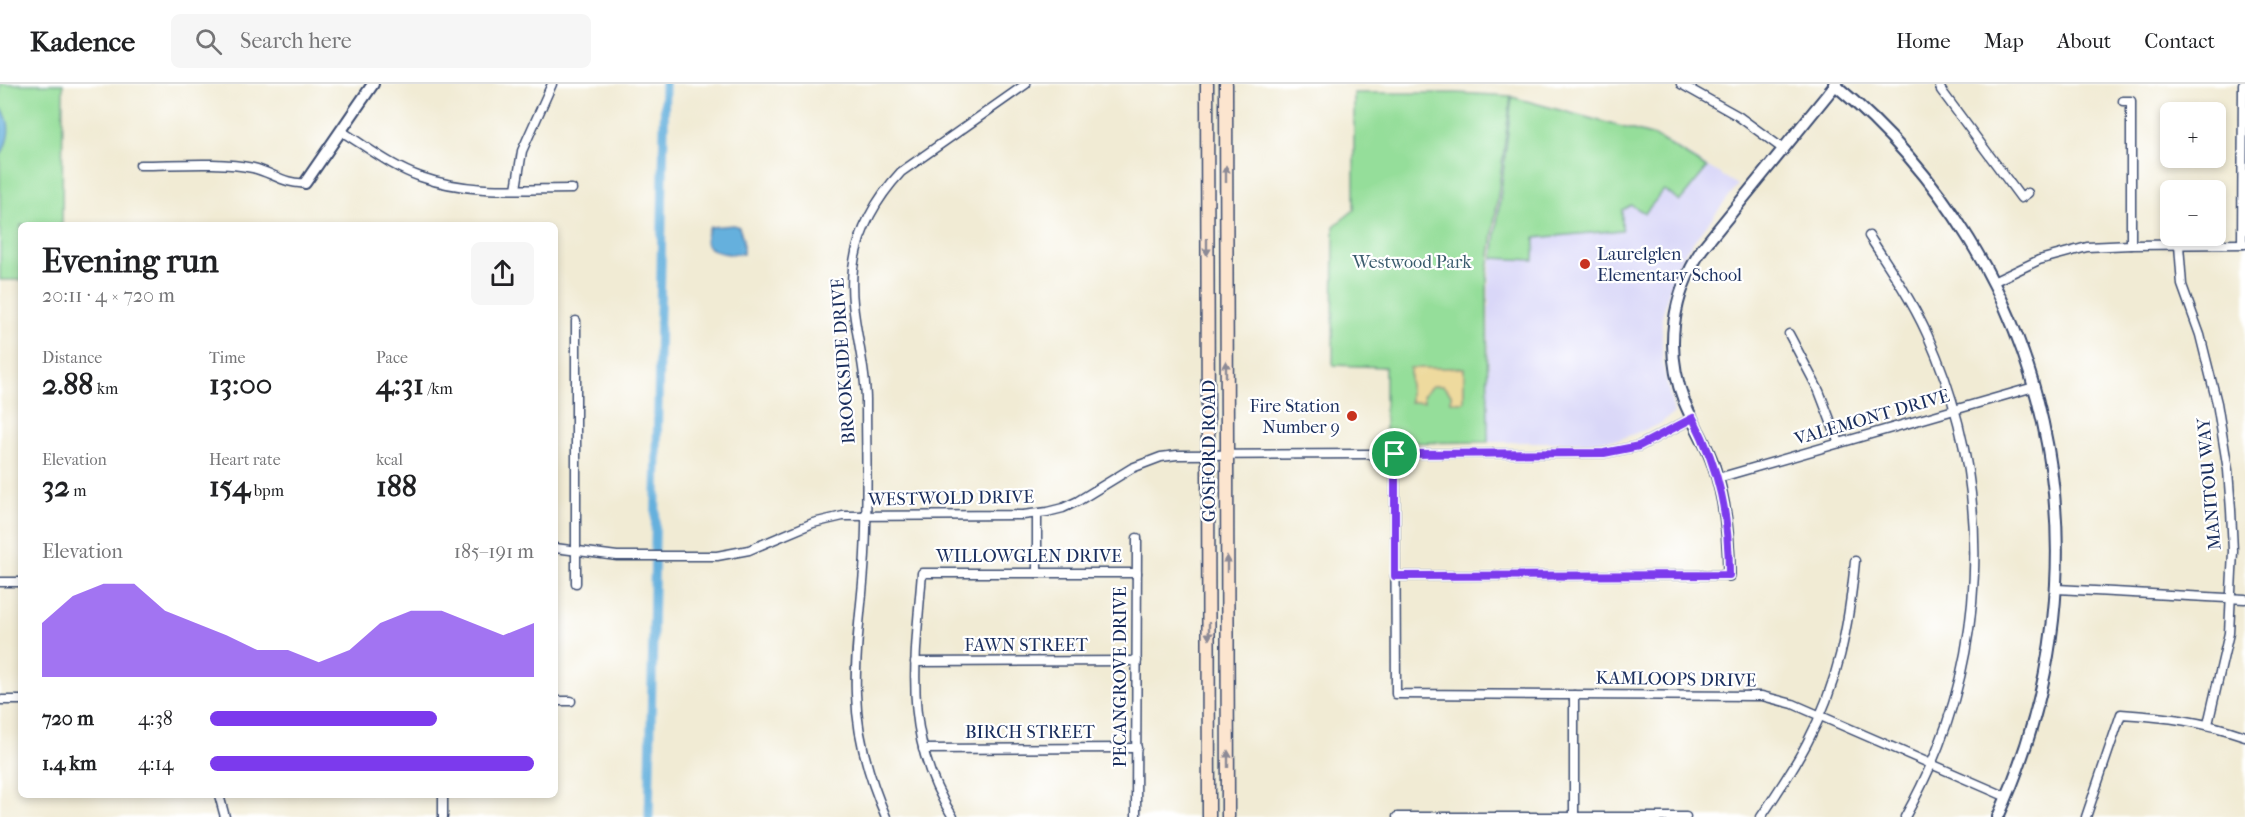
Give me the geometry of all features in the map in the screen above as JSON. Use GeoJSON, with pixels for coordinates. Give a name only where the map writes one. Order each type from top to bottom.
{"type":"FeatureCollection","features":[{"type":"Feature","properties":{"kind":"main road","name":"GOSFORD ROAD"},"geometry":{"type":"LineString","coordinates":[[1207,84],[1209,817]]}},
{"type":"Feature","properties":{"kind":"main road","name":"GOSFORD ROAD"},"geometry":{"type":"LineString","coordinates":[[1226,84],[1228,817]]}},
{"type":"Feature","properties":{"kind":"street"},"geometry":{"type":"LineString","coordinates":[[140,165],[237,166],[269,172],[293,184],[305,183],[373,84]]}},
{"type":"Feature","properties":{"kind":"street"},"geometry":{"type":"LineString","coordinates":[[516,189],[522,151],[552,84]]}},
{"type":"Feature","properties":{"kind":"street","name":"BROOKSIDE DRIVE"},"geometry":{"type":"LineString","coordinates":[[886,817],[868,769],[861,742],[856,694],[866,515],[865,388],[852,287],[853,268],[862,231],[879,200],[901,172],[1026,84]]}},
{"type":"Feature","properties":{"kind":"street"},"geometry":{"type":"LineString","coordinates":[[1681,84],[1738,116],[1783,149]]}},
{"type":"Feature","properties":{"kind":"street"},"geometry":{"type":"LineString","coordinates":[[1395,454],[1395,576],[1729,575],[1727,525],[1718,478],[1705,442],[1679,385],[1673,353],[1673,324],[1679,295],[1702,249],[1835,84],[1877,123],[1920,169],[1958,220],[1993,282],[2012,323],[2034,387],[2045,431],[2055,494],[2057,525],[2057,589],[2054,624],[2043,687],[2023,758],[1998,817]]}},
{"type":"Feature","properties":{"kind":"street"},"geometry":{"type":"LineString","coordinates":[[1939,84],[1941,90],[2021,198],[2028,193]]}},
{"type":"Feature","properties":{"kind":"street"},"geometry":{"type":"LineString","coordinates":[[2226,244],[2244,244],[2243,84]]}},
{"type":"Feature","properties":{"kind":"street"},"geometry":{"type":"LineString","coordinates":[[2123,101],[2131,101],[2131,244]]}},
{"type":"Feature","properties":{"kind":"street"},"geometry":{"type":"LineString","coordinates":[[341,130],[383,158],[419,176],[459,187],[572,189]]}},
{"type":"Feature","properties":{"kind":"street"},"geometry":{"type":"LineString","coordinates":[[1869,236],[1918,316],[1941,366],[1955,410],[1969,471],[1974,506],[1975,579],[1965,660],[1945,730],[1932,764],[1905,817]]}},
{"type":"Feature","properties":{"kind":"street"},"geometry":{"type":"LineString","coordinates":[[1993,282],[2039,260],[2063,252],[2087,247],[2160,244]]}},
{"type":"Feature","properties":{"kind":"street","name":"MANITOU WAY"},"geometry":{"type":"LineString","coordinates":[[2179,246],[2182,285],[2210,369],[2224,437],[2231,510],[2231,599],[2225,657],[2208,724]]}},
{"type":"Feature","properties":{"kind":"street"},"geometry":{"type":"LineString","coordinates":[[576,321],[576,583]]}},
{"type":"Feature","properties":{"kind":"street"},"geometry":{"type":"LineString","coordinates":[[1789,334],[1819,391],[1839,443]]}},
{"type":"Feature","properties":{"kind":"street","name":"VALEMONT DRIVE"},"geometry":{"type":"LineString","coordinates":[[1718,478],[2034,387]]}},
{"type":"Feature","properties":{"kind":"street","name":"WESTWOLD DRIVE"},"geometry":{"type":"LineString","coordinates":[[558,549],[617,556],[717,556],[735,553],[827,519],[866,515],[1036,514],[1063,508],[1078,501],[1145,462],[1177,455],[1604,453],[1639,446],[1693,418]]}},
{"type":"Feature","properties":{"kind":"street"},"geometry":{"type":"LineString","coordinates":[[1036,514],[1037,573]]}},
{"type":"Feature","properties":{"kind":"street","name":"PECANGROVE DRIVE"},"geometry":{"type":"LineString","coordinates":[[1136,817],[1137,538]]}},
{"type":"Feature","properties":{"kind":"street"},"geometry":{"type":"LineString","coordinates":[[1761,817],[1794,767],[1821,716],[1837,672],[1846,635],[1855,561]]}},
{"type":"Feature","properties":{"kind":"street","name":"WILLOWGLEN DRIVE"},"geometry":{"type":"LineString","coordinates":[[915,662],[922,573],[1137,573]]}},
{"type":"Feature","properties":{"kind":"street","name":"KAMLOOPS DRIVE"},"geometry":{"type":"LineString","coordinates":[[1395,576],[1396,694],[1746,695],[1778,699],[2007,797]]}},
{"type":"Feature","properties":{"kind":"street"},"geometry":{"type":"LineString","coordinates":[[0,582],[18,582]]}},
{"type":"Feature","properties":{"kind":"street"},"geometry":{"type":"LineString","coordinates":[[2057,589],[2245,599]]}},
{"type":"Feature","properties":{"kind":"street","name":"FAWN STREET"},"geometry":{"type":"LineString","coordinates":[[915,662],[1137,661]]}},
{"type":"Feature","properties":{"kind":"street"},"geometry":{"type":"LineString","coordinates":[[915,662],[916,710],[923,749],[938,790],[953,817]]}},
{"type":"Feature","properties":{"kind":"street"},"geometry":{"type":"LineString","coordinates":[[1574,694],[1574,816]]}},
{"type":"Feature","properties":{"kind":"street"},"geometry":{"type":"LineString","coordinates":[[0,700],[18,700]]}},
{"type":"Feature","properties":{"kind":"street"},"geometry":{"type":"LineString","coordinates":[[558,701],[571,701]]}},
{"type":"Feature","properties":{"kind":"street"},"geometry":{"type":"LineString","coordinates":[[2086,817],[2121,714],[2164,717],[2208,724],[2245,736]]}},
{"type":"Feature","properties":{"kind":"street","name":"BIRCH STREET"},"geometry":{"type":"LineString","coordinates":[[923,749],[1137,748]]}},
{"type":"Feature","properties":{"kind":"street"},"geometry":{"type":"LineString","coordinates":[[220,798],[225,817]]}},
{"type":"Feature","properties":{"kind":"street"},"geometry":{"type":"LineString","coordinates":[[443,798],[443,817]]}},
{"type":"Feature","properties":{"kind":"street"},"geometry":{"type":"LineString","coordinates":[[1398,816],[1686,817]]}},
{"type":"Feature","properties":{"kind":"shaded area","name":"Laurelglen Elementary School"},"geometry":{"type":"Polygon","coordinates":[[[1511,96],[1655,135],[1738,185],[1686,251],[1673,277],[1662,317],[1662,362],[1674,413],[1658,425],[1620,439],[1591,442],[1488,442],[1489,280],[1511,96]]]}},
{"type":"Feature","properties":{"kind":"green space"},"geometry":{"type":"Polygon","coordinates":[[[0,84],[63,84],[62,222],[18,222],[18,280],[0,280],[0,84]]]}},
{"type":"Feature","properties":{"kind":"green space","name":"Westwood Park"},"geometry":{"type":"Polygon","coordinates":[[[1354,93],[1457,93],[1511,96],[1487,278],[1488,442],[1385,443],[1385,367],[1333,365],[1334,226],[1354,210],[1354,93]]]}},
{"type":"Feature","properties":{"kind":"green space"},"geometry":{"type":"Polygon","coordinates":[[[1512,97],[1655,136],[1707,168],[1680,201],[1664,190],[1645,213],[1631,205],[1622,210],[1622,230],[1535,238],[1534,260],[1493,258],[1512,97]]]}},
{"type":"Feature","properties":{"kind":"sand"},"geometry":{"type":"Polygon","coordinates":[[[1410,368],[1464,368],[1464,402],[1451,402],[1451,394],[1443,386],[1432,386],[1423,395],[1424,402],[1410,402],[1410,368]]]}},
{"type":"Feature","properties":{"kind":"water"},"geometry":{"type":"Polygon","coordinates":[[[0,107],[7,119],[9,132],[0,157],[0,107]]]}},
{"type":"Feature","properties":{"kind":"water"},"geometry":{"type":"Polygon","coordinates":[[[734,225],[739,227],[743,239],[743,254],[723,253],[709,247],[706,239],[710,227],[734,225]]]}},
{"type":"Feature","properties":{"kind":"waterway"},"geometry":{"type":"LineString","coordinates":[[649,817],[665,84]]}},
{"type":"Feature","properties":{"kind":"place","name":"Laurelglen Elementary School"},"geometry":{"type":"Point","coordinates":[1585,264]}},
{"type":"Feature","properties":{"kind":"place","name":"Fire Station Number 9"},"geometry":{"type":"Point","coordinates":[1352,416]}},
{"type":"Feature","properties":{"kind":"route"},"geometry":{"type":"LineString","coordinates":[[1693,418],[1705,442],[1724,501],[1729,575],[1395,576],[1395,454],[1591,454],[1622,451],[1656,439],[1693,418]]}}]}
